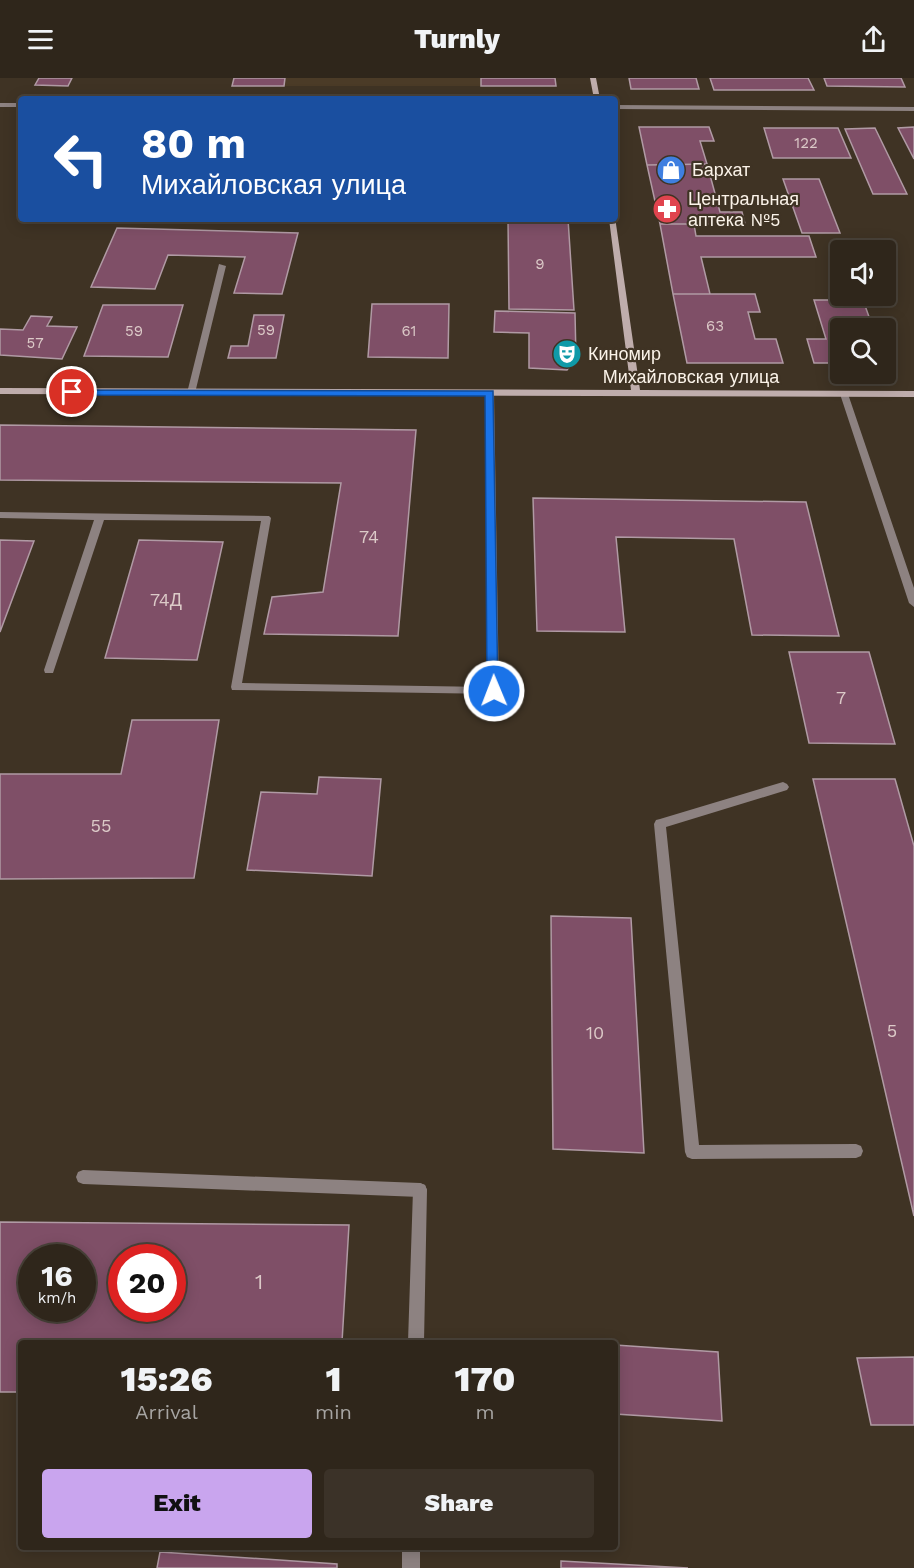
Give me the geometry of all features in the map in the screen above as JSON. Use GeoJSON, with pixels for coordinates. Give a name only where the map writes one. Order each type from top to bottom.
{"type":"FeatureCollection","features":[{"type":"Feature","properties":{"kind":"main road"},"geometry":{"type":"LineString","coordinates":[[593,78],[596,96]]}},
{"type":"Feature","properties":{"kind":"main road"},"geometry":{"type":"LineString","coordinates":[[613,222],[636,394]]}},
{"type":"Feature","properties":{"kind":"main road","name":"Михайловская улица"},"geometry":{"type":"LineString","coordinates":[[0,391],[914,394]]}},
{"type":"Feature","properties":{"kind":"street"},"geometry":{"type":"LineString","coordinates":[[0,105],[18,105]]}},
{"type":"Feature","properties":{"kind":"street"},"geometry":{"type":"LineString","coordinates":[[618,107],[914,109]]}},
{"type":"Feature","properties":{"kind":"street"},"geometry":{"type":"LineString","coordinates":[[191,393],[222,266]]}},
{"type":"Feature","properties":{"kind":"street"},"geometry":{"type":"LineString","coordinates":[[0,515],[266,518],[236,687],[494,691],[490,393]]}},
{"type":"Feature","properties":{"kind":"street"},"geometry":{"type":"LineString","coordinates":[[844,394],[914,603]]}},
{"type":"Feature","properties":{"kind":"street"},"geometry":{"type":"LineString","coordinates":[[49,670],[100,517]]}},
{"type":"Feature","properties":{"kind":"street"},"geometry":{"type":"LineString","coordinates":[[783,786],[660,824],[693,1152],[856,1151]]}},
{"type":"Feature","properties":{"kind":"street"},"geometry":{"type":"LineString","coordinates":[[83,1177],[420,1190],[416,1340]]}},
{"type":"Feature","properties":{"kind":"street"},"geometry":{"type":"LineString","coordinates":[[411,1550],[411,1568]]}},
{"type":"Feature","properties":{"kind":"shaded area"},"geometry":{"type":"Polygon","coordinates":[[[285,78],[555,78],[556,86],[284,86],[285,78]]]}},
{"type":"Feature","properties":{"kind":"building"},"geometry":{"type":"Polygon","coordinates":[[[39,78],[72,78],[68,86],[35,85],[39,78]]]}},
{"type":"Feature","properties":{"kind":"building"},"geometry":{"type":"Polygon","coordinates":[[[234,78],[285,78],[284,86],[232,86],[234,78]]]}},
{"type":"Feature","properties":{"kind":"building"},"geometry":{"type":"Polygon","coordinates":[[[481,78],[555,78],[556,86],[481,86],[481,78]]]}},
{"type":"Feature","properties":{"kind":"building"},"geometry":{"type":"Polygon","coordinates":[[[629,78],[696,78],[699,89],[631,89],[629,78]]]}},
{"type":"Feature","properties":{"kind":"building"},"geometry":{"type":"Polygon","coordinates":[[[710,78],[808,78],[814,90],[714,90],[710,78]]]}},
{"type":"Feature","properties":{"kind":"building"},"geometry":{"type":"Polygon","coordinates":[[[824,78],[901,78],[905,87],[827,86],[824,78]]]}},
{"type":"Feature","properties":{"kind":"building"},"geometry":{"type":"Polygon","coordinates":[[[639,127],[709,127],[714,141],[700,141],[707,164],[647,165],[639,127]]]}},
{"type":"Feature","properties":{"kind":"building"},"geometry":{"type":"Polygon","coordinates":[[[914,127],[914,159],[898,128],[914,127]]]}},
{"type":"Feature","properties":{"kind":"building"},"geometry":{"type":"Polygon","coordinates":[[[764,128],[838,128],[851,158],[773,158],[764,128]]]}},
{"type":"Feature","properties":{"kind":"building"},"geometry":{"type":"Polygon","coordinates":[[[875,128],[907,194],[873,194],[845,129],[875,128]]]}},
{"type":"Feature","properties":{"kind":"building"},"geometry":{"type":"Polygon","coordinates":[[[707,164],[720,212],[742,212],[745,224],[660,224],[647,165],[707,164]]]}},
{"type":"Feature","properties":{"kind":"building"},"geometry":{"type":"Polygon","coordinates":[[[783,179],[819,179],[840,233],[802,233],[783,179]]]}},
{"type":"Feature","properties":{"kind":"building"},"geometry":{"type":"Polygon","coordinates":[[[508,222],[568,222],[574,310],[509,309],[508,222]]]}},
{"type":"Feature","properties":{"kind":"building"},"geometry":{"type":"Polygon","coordinates":[[[660,224],[694,224],[696,236],[809,236],[816,257],[701,257],[710,294],[673,294],[660,224]]]}},
{"type":"Feature","properties":{"kind":"building"},"geometry":{"type":"Polygon","coordinates":[[[117,228],[298,233],[282,294],[234,293],[245,257],[168,255],[155,289],[91,287],[117,228]]]}},
{"type":"Feature","properties":{"kind":"building"},"geometry":{"type":"Polygon","coordinates":[[[673,294],[755,294],[760,312],[748,312],[755,339],[776,339],[783,363],[687,363],[673,294]]]}},
{"type":"Feature","properties":{"kind":"building"},"geometry":{"type":"Polygon","coordinates":[[[814,300],[830,300],[830,306],[865,306],[869,318],[830,318],[830,363],[814,363],[807,339],[826,339],[814,300]]]}},
{"type":"Feature","properties":{"kind":"building"},"geometry":{"type":"Polygon","coordinates":[[[372,304],[449,304],[448,358],[368,357],[372,304]]]}},
{"type":"Feature","properties":{"kind":"building"},"geometry":{"type":"Polygon","coordinates":[[[103,305],[183,305],[168,357],[84,356],[103,305]]]}},
{"type":"Feature","properties":{"kind":"building"},"geometry":{"type":"Polygon","coordinates":[[[495,311],[575,313],[576,358],[567,370],[529,368],[529,333],[494,332],[495,311]]]}},
{"type":"Feature","properties":{"kind":"building"},"geometry":{"type":"Polygon","coordinates":[[[254,315],[284,315],[276,358],[228,358],[231,346],[248,346],[254,315]]]}},
{"type":"Feature","properties":{"kind":"building"},"geometry":{"type":"Polygon","coordinates":[[[31,316],[52,317],[47,326],[77,327],[62,359],[0,355],[0,329],[23,330],[31,316]]]}},
{"type":"Feature","properties":{"kind":"building"},"geometry":{"type":"Polygon","coordinates":[[[0,425],[416,430],[398,636],[264,634],[272,597],[323,592],[341,483],[0,480],[0,425]]]}},
{"type":"Feature","properties":{"kind":"building"},"geometry":{"type":"Polygon","coordinates":[[[533,498],[806,502],[839,636],[752,635],[734,539],[616,537],[625,632],[537,631],[533,498]]]}},
{"type":"Feature","properties":{"kind":"building"},"geometry":{"type":"Polygon","coordinates":[[[0,540],[34,541],[0,632],[0,540]]]}},
{"type":"Feature","properties":{"kind":"building"},"geometry":{"type":"Polygon","coordinates":[[[139,540],[223,542],[197,660],[105,658],[139,540]]]}},
{"type":"Feature","properties":{"kind":"building"},"geometry":{"type":"Polygon","coordinates":[[[789,652],[869,652],[895,744],[809,743],[789,652]]]}},
{"type":"Feature","properties":{"kind":"building"},"geometry":{"type":"Polygon","coordinates":[[[132,720],[219,720],[194,878],[0,879],[0,774],[121,774],[132,720]]]}},
{"type":"Feature","properties":{"kind":"building"},"geometry":{"type":"Polygon","coordinates":[[[319,777],[381,779],[372,876],[247,870],[261,792],[317,794],[319,777]]]}},
{"type":"Feature","properties":{"kind":"building"},"geometry":{"type":"Polygon","coordinates":[[[813,779],[895,779],[914,846],[914,1216],[813,779]]]}},
{"type":"Feature","properties":{"kind":"building"},"geometry":{"type":"Polygon","coordinates":[[[551,916],[631,918],[644,1153],[553,1149],[551,916]]]}},
{"type":"Feature","properties":{"kind":"building"},"geometry":{"type":"Polygon","coordinates":[[[0,1222],[349,1225],[342,1340],[18,1340],[18,1392],[0,1392],[0,1222]]]}},
{"type":"Feature","properties":{"kind":"building"},"geometry":{"type":"Polygon","coordinates":[[[618,1345],[718,1352],[722,1421],[618,1414],[618,1345]]]}},
{"type":"Feature","properties":{"kind":"building"},"geometry":{"type":"Polygon","coordinates":[[[914,1357],[914,1425],[871,1425],[857,1358],[914,1357]]]}},
{"type":"Feature","properties":{"kind":"building"},"geometry":{"type":"Polygon","coordinates":[[[160,1552],[337,1564],[337,1568],[157,1568],[160,1552]]]}},
{"type":"Feature","properties":{"kind":"building"},"geometry":{"type":"Polygon","coordinates":[[[561,1561],[688,1568],[561,1568],[561,1561]]]}},
{"type":"Feature","properties":{"kind":"place","name":"Бархат"},"geometry":{"type":"Point","coordinates":[671,170]}},
{"type":"Feature","properties":{"kind":"place","name":"Центральная аптека №5"},"geometry":{"type":"Point","coordinates":[667,209]}},
{"type":"Feature","properties":{"kind":"place","name":"Киномир"},"geometry":{"type":"Point","coordinates":[567,354]}},
{"type":"Feature","properties":{"kind":"route"},"geometry":{"type":"LineString","coordinates":[[72,392],[490,393],[494,691]]}}]}
